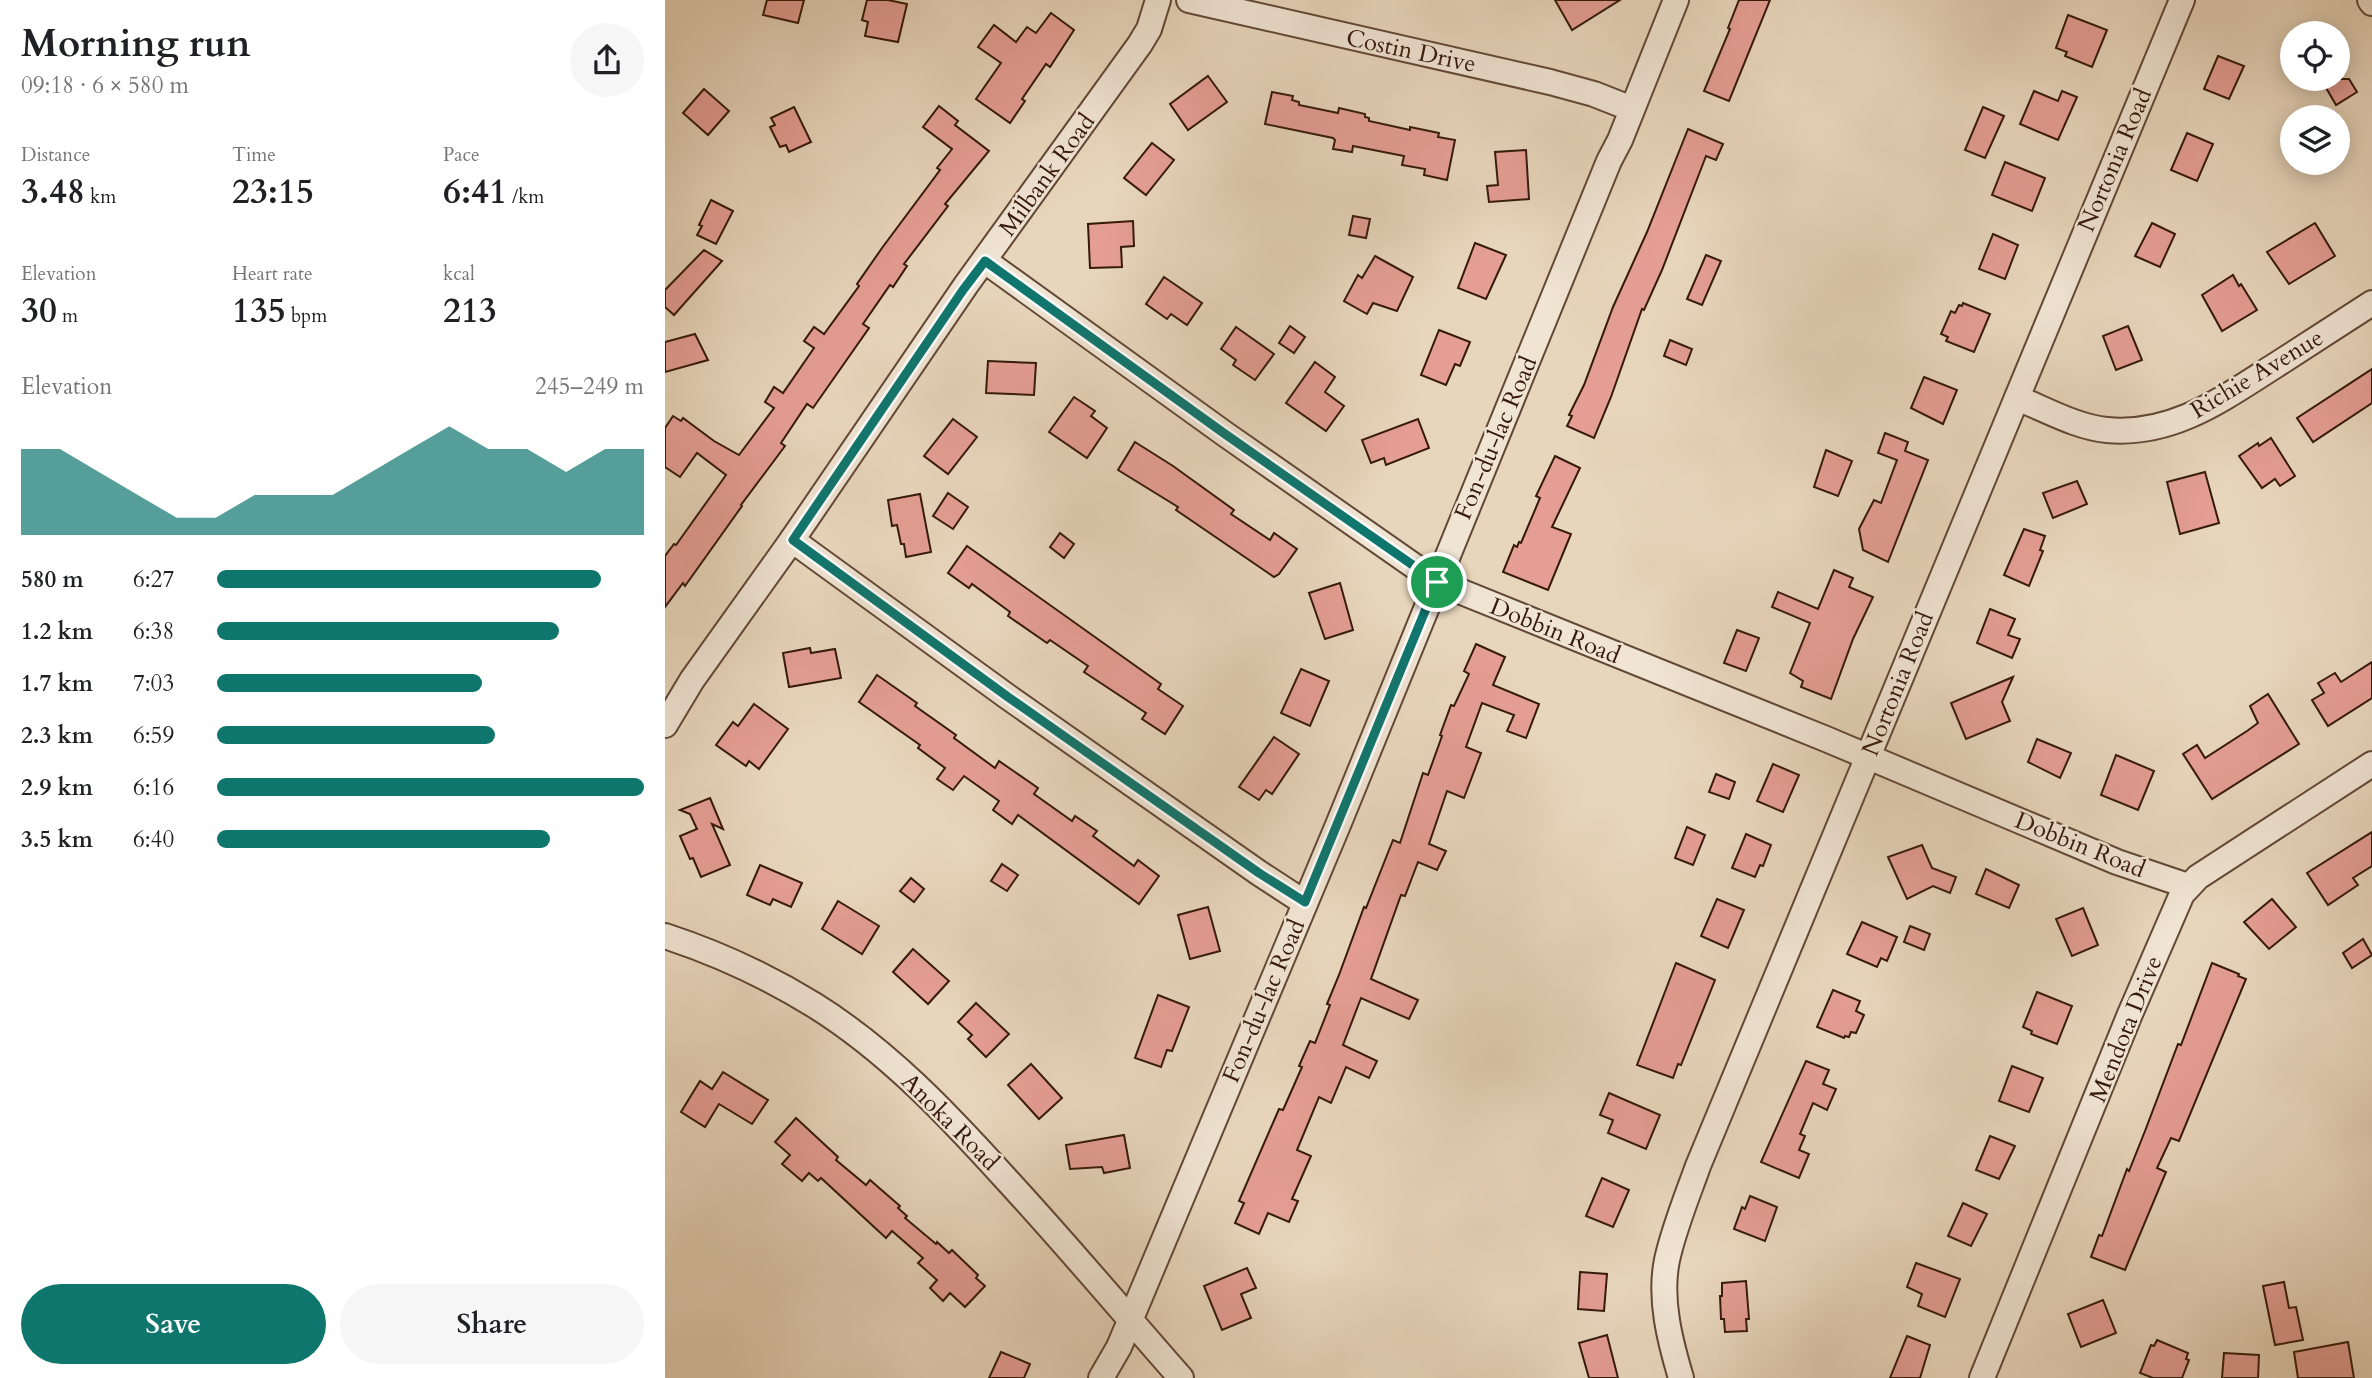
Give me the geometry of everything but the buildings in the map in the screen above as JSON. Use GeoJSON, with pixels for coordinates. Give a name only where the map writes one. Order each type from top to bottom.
{"type":"FeatureCollection","features":[{"type":"Feature","properties":{"kind":"street","name":"Milbank Road"},"geometry":{"type":"LineString","coordinates":[[665,725],[692,680],[793,540],[963,290],[1140,44],[1149,29],[1158,0]]}},
{"type":"Feature","properties":{"kind":"street","name":"Costin Drive"},"geometry":{"type":"LineString","coordinates":[[1189,0],[1551,82],[1594,94],[1632,109]]}},
{"type":"Feature","properties":{"kind":"street","name":"Fon-du-lac Road"},"geometry":{"type":"LineString","coordinates":[[1101,1378],[1119,1347],[1305,902],[1676,0]]}},
{"type":"Feature","properties":{"kind":"street","name":"Nortonia Road"},"geometry":{"type":"LineString","coordinates":[[1681,1378],[1672,1349],[1665,1283],[1667,1261],[1680,1215],[2182,0]]}},
{"type":"Feature","properties":{"kind":"street","name":"Dobbin Road"},"geometry":{"type":"LineString","coordinates":[[985,261],[1236,442],[1437,582],[1868,757],[2117,862],[2188,886]]}},
{"type":"Feature","properties":{"kind":"street","name":"Richie Avenue"},"geometry":{"type":"LineString","coordinates":[[2017,398],[2071,420],[2105,430],[2138,430],[2162,426],[2213,405],[2372,303]]}},
{"type":"Feature","properties":{"kind":"street"},"geometry":{"type":"LineString","coordinates":[[793,540],[1008,697],[1259,873],[1305,902]]}},
{"type":"Feature","properties":{"kind":"street","name":"Mendota Drive"},"geometry":{"type":"LineString","coordinates":[[1991,1375],[2130,1014],[2182,894],[2198,877],[2372,764]]}},
{"type":"Feature","properties":{"kind":"street","name":"Anoka Road"},"geometry":{"type":"LineString","coordinates":[[665,936],[700,947],[765,976],[816,1006],[881,1054],[929,1096],[975,1143],[1181,1378]]}},
{"type":"Feature","properties":{"kind":"route"},"geometry":{"type":"LineString","coordinates":[[985,261],[1437,582],[1305,902],[1259,873],[1008,697],[793,540],[985,261]]}}]}
